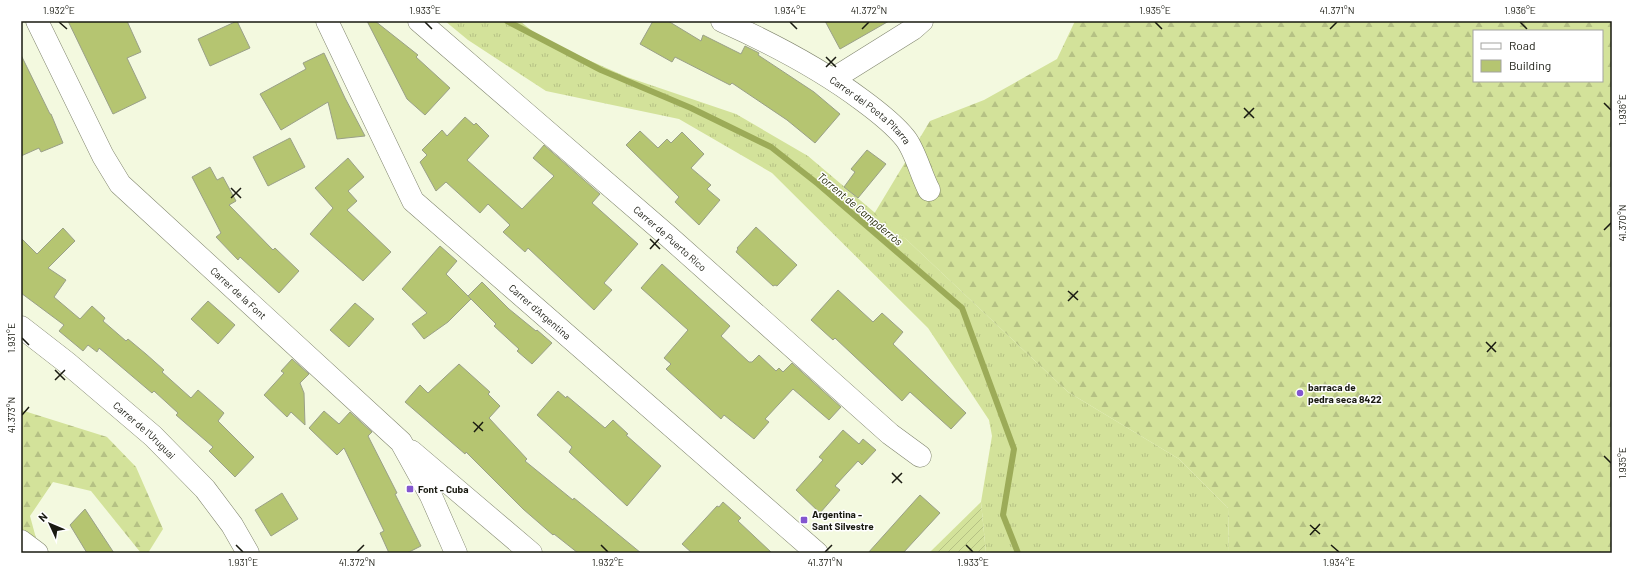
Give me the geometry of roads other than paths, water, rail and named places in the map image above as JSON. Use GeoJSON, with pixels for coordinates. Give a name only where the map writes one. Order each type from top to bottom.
{"type":"FeatureCollection","features":[{"type":"Feature","properties":{"kind":"street","name":"Carrer de la Font"},"geometry":{"type":"LineString","coordinates":[[36,21],[103,156],[120,184],[401,442],[431,496],[456,553]]}},
{"type":"Feature","properties":{"kind":"street","name":"Carrer d'Argentina"},"geometry":{"type":"LineString","coordinates":[[327,21],[413,201],[817,553]]}},
{"type":"Feature","properties":{"kind":"street","name":"Carrer de Puerto Rico"},"geometry":{"type":"LineString","coordinates":[[419,21],[662,231],[890,434],[920,456]]}},
{"type":"Feature","properties":{"kind":"street","name":"Carrer del Poeta Pitarra"},"geometry":{"type":"LineString","coordinates":[[722,21],[789,53],[833,78],[874,109],[906,139],[929,190]]}},
{"type":"Feature","properties":{"kind":"street"},"geometry":{"type":"LineString","coordinates":[[833,78],[913,29],[922,21]]}},
{"type":"Feature","properties":{"kind":"street","name":"Carrer de l'Uruguai"},"geometry":{"type":"LineString","coordinates":[[21,327],[66,362],[153,436],[205,489],[232,525],[248,553]]}},
{"type":"Feature","properties":{"kind":"street"},"geometry":{"type":"LineString","coordinates":[[401,442],[531,553]]}},
{"type":"Feature","properties":{"kind":"street"},"geometry":{"type":"LineString","coordinates":[[21,541],[37,553]]}},
{"type":"Feature","properties":{"kind":"waterway","name":"Torrent de Campderròs"},"geometry":{"type":"LineString","coordinates":[[507,21],[601,70],[691,108],[771,147],[818,184],[962,308],[1014,449],[1003,515],[1018,553]]}},
{"type":"Feature","properties":{"kind":"place","name":"barraca de pedra seca 8422"},"geometry":{"type":"Point","coordinates":[1300,393]}},
{"type":"Feature","properties":{"kind":"place","name":"Font - Cuba"},"geometry":{"type":"Point","coordinates":[410,489]}},
{"type":"Feature","properties":{"kind":"place","name":"Argentina - Sant Silvestre"},"geometry":{"type":"Point","coordinates":[804,520]}}]}
